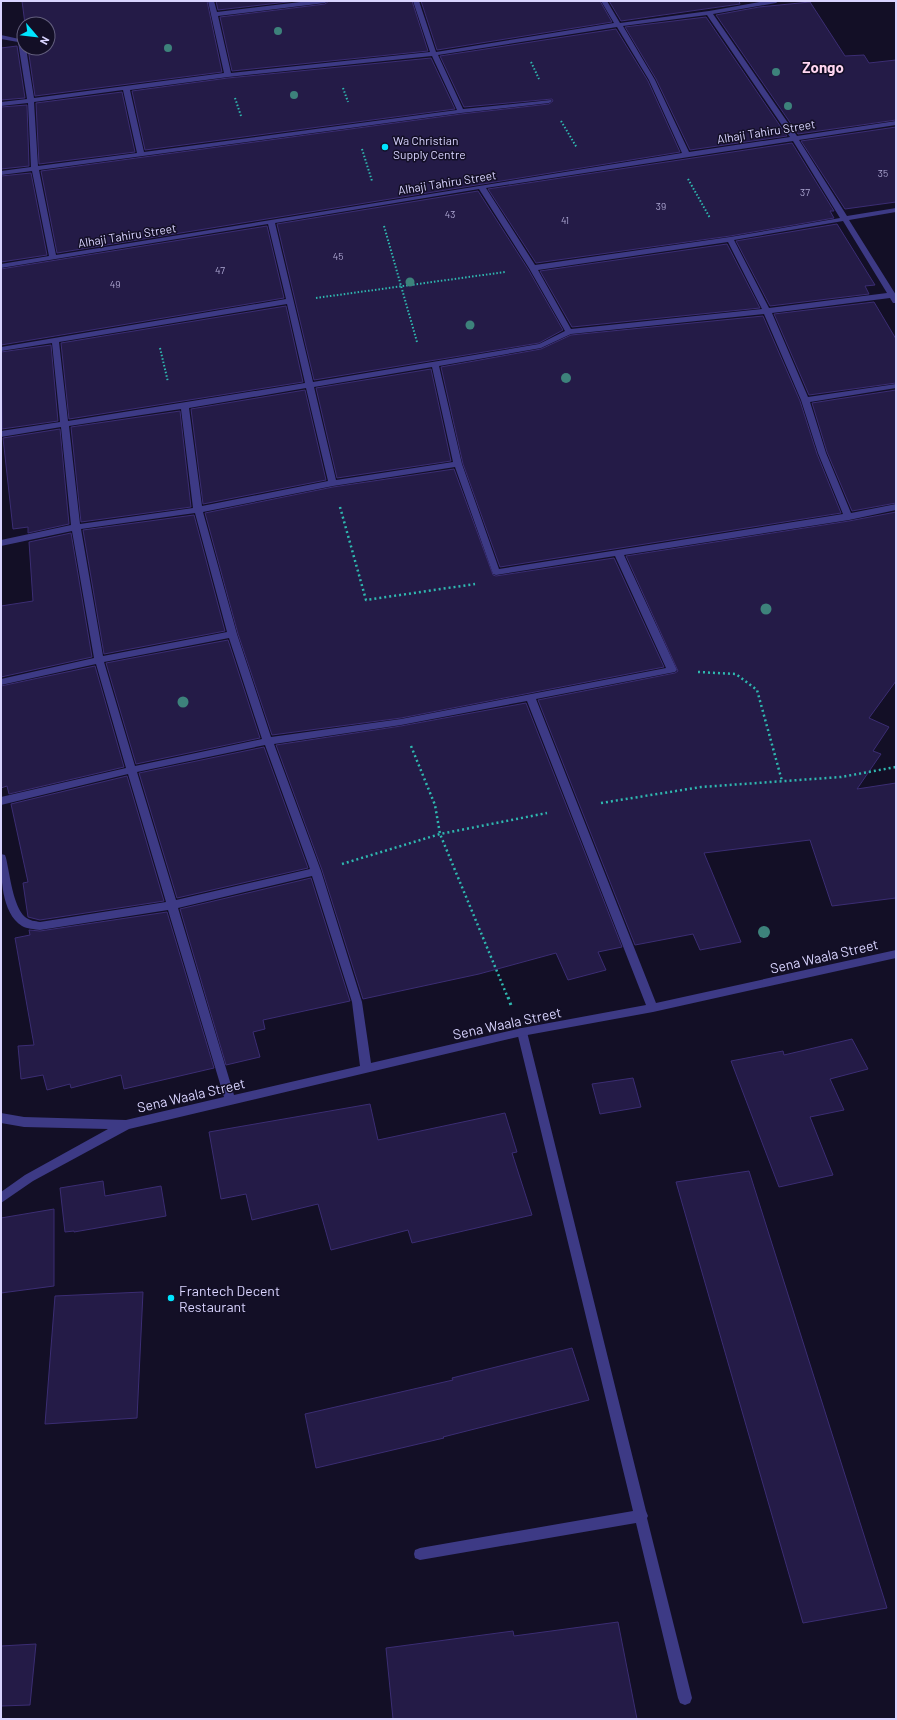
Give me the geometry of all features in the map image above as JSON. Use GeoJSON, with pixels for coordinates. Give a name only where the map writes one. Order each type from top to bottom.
{"type":"FeatureCollection","features":[{"type":"Feature","properties":{"kind":"street"},"geometry":{"type":"LineString","coordinates":[[211,1],[228,75]]}},
{"type":"Feature","properties":{"kind":"street"},"geometry":{"type":"LineString","coordinates":[[214,14],[325,1]]}},
{"type":"Feature","properties":{"kind":"street"},"geometry":{"type":"LineString","coordinates":[[416,1],[434,54],[461,111]]}},
{"type":"Feature","properties":{"kind":"street"},"geometry":{"type":"LineString","coordinates":[[604,1],[617,25],[652,80],[686,154]]}},
{"type":"Feature","properties":{"kind":"street"},"geometry":{"type":"LineString","coordinates":[[1,104],[228,75],[434,54],[617,25],[709,13],[776,1]]}},
{"type":"Feature","properties":{"kind":"street"},"geometry":{"type":"LineString","coordinates":[[1,434],[174,408],[542,346],[569,332],[767,311],[893,293],[794,137],[709,13]]}},
{"type":"Feature","properties":{"kind":"street"},"geometry":{"type":"LineString","coordinates":[[1,37],[21,40],[31,101],[35,168],[53,258]]}},
{"type":"Feature","properties":{"kind":"street"},"geometry":{"type":"LineString","coordinates":[[126,88],[141,154]]}},
{"type":"Feature","properties":{"kind":"street"},"geometry":{"type":"LineString","coordinates":[[1,173],[248,141],[461,111],[550,101]]}},
{"type":"Feature","properties":{"kind":"street","name":"Alhaji Tahiru Street"},"geometry":{"type":"LineString","coordinates":[[1,266],[686,154],[896,123]]}},
{"type":"Feature","properties":{"kind":"street"},"geometry":{"type":"LineString","coordinates":[[482,188],[533,268],[569,332]]}},
{"type":"Feature","properties":{"kind":"street"},"geometry":{"type":"LineString","coordinates":[[533,268],[726,239],[896,210]]}},
{"type":"Feature","properties":{"kind":"street"},"geometry":{"type":"LineString","coordinates":[[271,222],[333,483]]}},
{"type":"Feature","properties":{"kind":"street"},"geometry":{"type":"LineString","coordinates":[[726,239],[767,311],[805,400],[822,453],[849,517]]}},
{"type":"Feature","properties":{"kind":"street"},"geometry":{"type":"LineString","coordinates":[[1,349],[55,339],[290,302]]}},
{"type":"Feature","properties":{"kind":"street"},"geometry":{"type":"LineString","coordinates":[[55,339],[66,425],[76,527],[99,660],[230,1100]]}},
{"type":"Feature","properties":{"kind":"street"},"geometry":{"type":"LineString","coordinates":[[435,364],[458,464],[496,572],[849,517],[896,507]]}},
{"type":"Feature","properties":{"kind":"street"},"geometry":{"type":"LineString","coordinates":[[805,400],[896,386]]}},
{"type":"Feature","properties":{"kind":"street"},"geometry":{"type":"LineString","coordinates":[[184,406],[198,510],[232,634],[268,741],[316,872],[357,1002],[366,1069]]}},
{"type":"Feature","properties":{"kind":"street"},"geometry":{"type":"LineString","coordinates":[[1,543],[76,527],[198,510],[333,483],[458,464]]}},
{"type":"Feature","properties":{"kind":"street"},"geometry":{"type":"LineString","coordinates":[[1,801],[131,770],[268,741],[401,722],[672,670],[618,552]]}},
{"type":"Feature","properties":{"kind":"street"},"geometry":{"type":"LineString","coordinates":[[1,682],[99,660],[232,634]]}},
{"type":"Feature","properties":{"kind":"street"},"geometry":{"type":"LineString","coordinates":[[531,698],[572,808],[653,1008]]}},
{"type":"Feature","properties":{"kind":"street"},"geometry":{"type":"LineString","coordinates":[[1,858],[12,902],[18,917],[27,924],[40,926],[172,905],[316,872]]}},
{"type":"Feature","properties":{"kind":"street","name":"Sena Waala Street"},"geometry":{"type":"LineString","coordinates":[[126,1125],[522,1032],[653,1008],[896,954]]}},
{"type":"Feature","properties":{"kind":"street"},"geometry":{"type":"LineString","coordinates":[[522,1032],[642,1516],[685,1698]]}},
{"type":"Feature","properties":{"kind":"street"},"geometry":{"type":"LineString","coordinates":[[1,1118],[24,1122],[126,1125]]}},
{"type":"Feature","properties":{"kind":"street"},"geometry":{"type":"LineString","coordinates":[[1,1198],[29,1178],[126,1125]]}},
{"type":"Feature","properties":{"kind":"street"},"geometry":{"type":"LineString","coordinates":[[420,1554],[642,1516]]}},
{"type":"Feature","properties":{"kind":"path"},"geometry":{"type":"LineString","coordinates":[[228,75],[248,141]]}},
{"type":"Feature","properties":{"kind":"path"},"geometry":{"type":"LineString","coordinates":[[675,156],[726,239]]}},
{"type":"Feature","properties":{"kind":"path"},"geometry":{"type":"LineString","coordinates":[[290,302],[401,288],[533,268]]}},
{"type":"Feature","properties":{"kind":"path"},"geometry":{"type":"LineString","coordinates":[[155,323],[174,408]]}},
{"type":"Feature","properties":{"kind":"path"},"geometry":{"type":"LineString","coordinates":[[333,483],[366,600],[478,583],[496,572]]}},
{"type":"Feature","properties":{"kind":"path"},"geometry":{"type":"LineString","coordinates":[[672,670],[736,674],[757,690],[782,781]]}},
{"type":"Feature","properties":{"kind":"path"},"geometry":{"type":"LineString","coordinates":[[401,722],[435,805],[440,834],[522,1032]]}},
{"type":"Feature","properties":{"kind":"building"},"geometry":{"type":"Polygon","coordinates":[[[22,1],[207,1],[222,72],[35,96],[29,56],[56,56],[56,16],[24,16],[22,1]]]}},
{"type":"Feature","properties":{"kind":"building"},"geometry":{"type":"Polygon","coordinates":[[[216,1],[296,1],[218,10],[216,1]]]}},
{"type":"Feature","properties":{"kind":"building"},"geometry":{"type":"Polygon","coordinates":[[[329,1],[412,1],[428,51],[232,71],[220,17],[325,4],[329,1]]]}},
{"type":"Feature","properties":{"kind":"building"},"geometry":{"type":"Polygon","coordinates":[[[421,1],[600,1],[612,22],[437,50],[421,1]]]}},
{"type":"Feature","properties":{"kind":"building"},"geometry":{"type":"Polygon","coordinates":[[[609,1],[739,1],[740,4],[621,21],[609,1]]]}},
{"type":"Feature","properties":{"kind":"building"},"geometry":{"type":"Polygon","coordinates":[[[810,2],[845,56],[864,55],[869,63],[896,60],[896,120],[798,134],[716,15],[759,7],[810,2]]]}},
{"type":"Feature","properties":{"kind":"building"},"geometry":{"type":"Polygon","coordinates":[[[706,17],[787,136],[690,150],[656,79],[625,27],[706,17]]]}},
{"type":"Feature","properties":{"kind":"building"},"geometry":{"type":"Polygon","coordinates":[[[616,29],[648,81],[680,152],[57,253],[41,171],[461,114],[549,104],[553,101],[552,99],[464,107],[440,56],[616,29]]]}},
{"type":"Feature","properties":{"kind":"building"},"geometry":{"type":"Polygon","coordinates":[[[16,46],[16,56],[19,56],[25,98],[1,100],[1,48],[16,46]]]}},
{"type":"Feature","properties":{"kind":"building"},"geometry":{"type":"Polygon","coordinates":[[[431,58],[455,109],[145,150],[132,91],[228,78],[431,58]]]}},
{"type":"Feature","properties":{"kind":"building"},"geometry":{"type":"Polygon","coordinates":[[[122,92],[135,152],[39,164],[36,103],[122,92]]]}},
{"type":"Feature","properties":{"kind":"building"},"geometry":{"type":"Polygon","coordinates":[[[27,105],[29,166],[1,169],[1,107],[27,105]]]}},
{"type":"Feature","properties":{"kind":"building"},"geometry":{"type":"Polygon","coordinates":[[[896,127],[896,202],[845,209],[801,141],[896,127]]]}},
{"type":"Feature","properties":{"kind":"building"},"geometry":{"type":"Polygon","coordinates":[[[792,143],[834,211],[830,211],[834,218],[730,236],[536,263],[488,189],[792,143]]]}},
{"type":"Feature","properties":{"kind":"building"},"geometry":{"type":"Polygon","coordinates":[[[31,173],[47,255],[1,262],[1,176],[31,173]]]}},
{"type":"Feature","properties":{"kind":"building"},"geometry":{"type":"Polygon","coordinates":[[[478,191],[528,269],[563,330],[539,343],[314,380],[277,224],[478,191]]]}},
{"type":"Feature","properties":{"kind":"building"},"geometry":{"type":"Polygon","coordinates":[[[837,224],[875,285],[865,286],[869,294],[770,306],[736,241],[837,224]]]}},
{"type":"Feature","properties":{"kind":"building"},"geometry":{"type":"Polygon","coordinates":[[[267,226],[284,298],[1,345],[1,269],[267,226]]]}},
{"type":"Feature","properties":{"kind":"building"},"geometry":{"type":"Polygon","coordinates":[[[727,244],[760,308],[572,327],[540,271],[727,244]]]}},
{"type":"Feature","properties":{"kind":"building"},"geometry":{"type":"Polygon","coordinates":[[[874,302],[896,339],[896,383],[809,395],[774,314],[874,302]]]}},
{"type":"Feature","properties":{"kind":"building"},"geometry":{"type":"Polygon","coordinates":[[[286,306],[303,382],[69,419],[61,343],[286,306]]]}},
{"type":"Feature","properties":{"kind":"building"},"geometry":{"type":"Polygon","coordinates":[[[763,316],[800,401],[817,454],[841,513],[500,567],[463,464],[441,367],[541,349],[571,335],[763,316]]]}},
{"type":"Feature","properties":{"kind":"building"},"geometry":{"type":"Polygon","coordinates":[[[51,345],[58,421],[2,429],[1,352],[51,345]]]}},
{"type":"Feature","properties":{"kind":"building"},"geometry":{"type":"Polygon","coordinates":[[[431,369],[451,461],[337,478],[316,388],[431,369]]]}},
{"type":"Feature","properties":{"kind":"building"},"geometry":{"type":"Polygon","coordinates":[[[305,390],[326,480],[203,504],[191,409],[305,390]]]}},
{"type":"Feature","properties":{"kind":"building"},"geometry":{"type":"Polygon","coordinates":[[[896,390],[896,503],[852,511],[827,452],[812,403],[896,390]]]}},
{"type":"Feature","properties":{"kind":"building"},"geometry":{"type":"Polygon","coordinates":[[[180,411],[191,507],[81,522],[71,427],[180,411]]]}},
{"type":"Feature","properties":{"kind":"building"},"geometry":{"type":"Polygon","coordinates":[[[60,429],[69,524],[28,533],[28,527],[13,529],[3,438],[60,429]]]}},
{"type":"Feature","properties":{"kind":"building"},"geometry":{"type":"Polygon","coordinates":[[[454,469],[493,575],[496,576],[614,558],[664,667],[401,718],[272,735],[238,634],[205,513],[333,487],[454,469]]]}},
{"type":"Feature","properties":{"kind":"building"},"geometry":{"type":"Polygon","coordinates":[[[896,512],[896,681],[869,718],[889,727],[873,751],[881,754],[857,789],[896,783],[896,898],[832,906],[810,840],[704,853],[741,942],[700,950],[693,934],[635,945],[538,700],[675,673],[678,671],[626,556],[849,521],[896,512]]]}},
{"type":"Feature","properties":{"kind":"building"},"geometry":{"type":"Polygon","coordinates":[[[194,515],[225,631],[104,654],[83,530],[194,515]]]}},
{"type":"Feature","properties":{"kind":"building"},"geometry":{"type":"Polygon","coordinates":[[[71,533],[92,657],[1,677],[1,606],[33,601],[29,542],[71,533]]]}},
{"type":"Feature","properties":{"kind":"building"},"geometry":{"type":"Polygon","coordinates":[[[228,640],[260,738],[136,764],[106,663],[228,640]]]}},
{"type":"Feature","properties":{"kind":"building"},"geometry":{"type":"Polygon","coordinates":[[[95,666],[124,767],[9,794],[7,786],[1,788],[1,686],[95,666]]]}},
{"type":"Feature","properties":{"kind":"building"},"geometry":{"type":"Polygon","coordinates":[[[526,703],[622,947],[598,952],[606,970],[568,980],[556,953],[479,974],[363,999],[322,870],[276,745],[401,726],[526,703]]]}},
{"type":"Feature","properties":{"kind":"building"},"geometry":{"type":"Polygon","coordinates":[[[264,747],[308,868],[177,898],[139,773],[264,747]]]}},
{"type":"Feature","properties":{"kind":"building"},"geometry":{"type":"Polygon","coordinates":[[[127,776],[164,901],[40,920],[28,917],[23,883],[28,882],[11,804],[127,776]]]}},
{"type":"Feature","properties":{"kind":"building"},"geometry":{"type":"Polygon","coordinates":[[[311,878],[350,1001],[263,1020],[265,1029],[253,1032],[260,1057],[226,1065],[180,909],[311,878]]]}},
{"type":"Feature","properties":{"kind":"building"},"geometry":{"type":"Polygon","coordinates":[[[167,912],[214,1068],[124,1089],[121,1075],[71,1088],[70,1084],[47,1090],[43,1075],[21,1079],[18,1046],[34,1045],[15,938],[30,935],[29,930],[40,931],[167,912]]]}},
{"type":"Feature","properties":{"kind":"building"},"geometry":{"type":"Polygon","coordinates":[[[852,1039],[868,1069],[830,1079],[844,1110],[810,1117],[833,1175],[779,1187],[731,1061],[783,1051],[784,1055],[852,1039]]]}},
{"type":"Feature","properties":{"kind":"building"},"geometry":{"type":"Polygon","coordinates":[[[633,1078],[641,1107],[600,1114],[592,1084],[633,1078]]]}},
{"type":"Feature","properties":{"kind":"building"},"geometry":{"type":"Polygon","coordinates":[[[370,1104],[378,1140],[505,1113],[517,1152],[512,1153],[532,1215],[412,1243],[408,1230],[331,1250],[318,1204],[252,1220],[246,1194],[221,1199],[209,1132],[370,1104]]]}},
{"type":"Feature","properties":{"kind":"building"},"geometry":{"type":"Polygon","coordinates":[[[749,1171],[887,1608],[803,1623],[676,1182],[749,1171]]]}},
{"type":"Feature","properties":{"kind":"building"},"geometry":{"type":"Polygon","coordinates":[[[103,1181],[105,1196],[161,1186],[166,1216],[74,1232],[65,1232],[60,1188],[103,1181]]]}},
{"type":"Feature","properties":{"kind":"building"},"geometry":{"type":"Polygon","coordinates":[[[54,1209],[54,1286],[1,1293],[1,1218],[54,1209]]]}},
{"type":"Feature","properties":{"kind":"building"},"geometry":{"type":"Polygon","coordinates":[[[143,1292],[137,1418],[45,1424],[55,1296],[143,1292]]]}},
{"type":"Feature","properties":{"kind":"building"},"geometry":{"type":"Polygon","coordinates":[[[572,1348],[589,1400],[443,1437],[444,1438],[316,1468],[305,1414],[453,1380],[452,1378],[572,1348]]]}},
{"type":"Feature","properties":{"kind":"building"},"geometry":{"type":"Polygon","coordinates":[[[618,1622],[637,1719],[393,1719],[386,1648],[513,1631],[514,1636],[618,1622]]]}},
{"type":"Feature","properties":{"kind":"building"},"geometry":{"type":"Polygon","coordinates":[[[36,1644],[30,1705],[1,1706],[1,1646],[36,1644]]]}},
{"type":"Feature","properties":{"kind":"place","name":"Wa Christian Supply Centre"},"geometry":{"type":"Point","coordinates":[385,147]}},
{"type":"Feature","properties":{"kind":"place","name":"Frantech Decent Restaurant"},"geometry":{"type":"Point","coordinates":[171,1298]}},
{"type":"Feature","properties":{"kind":"district","name":"Zongo"},"geometry":{"type":"Point","coordinates":[823,67]}}]}
